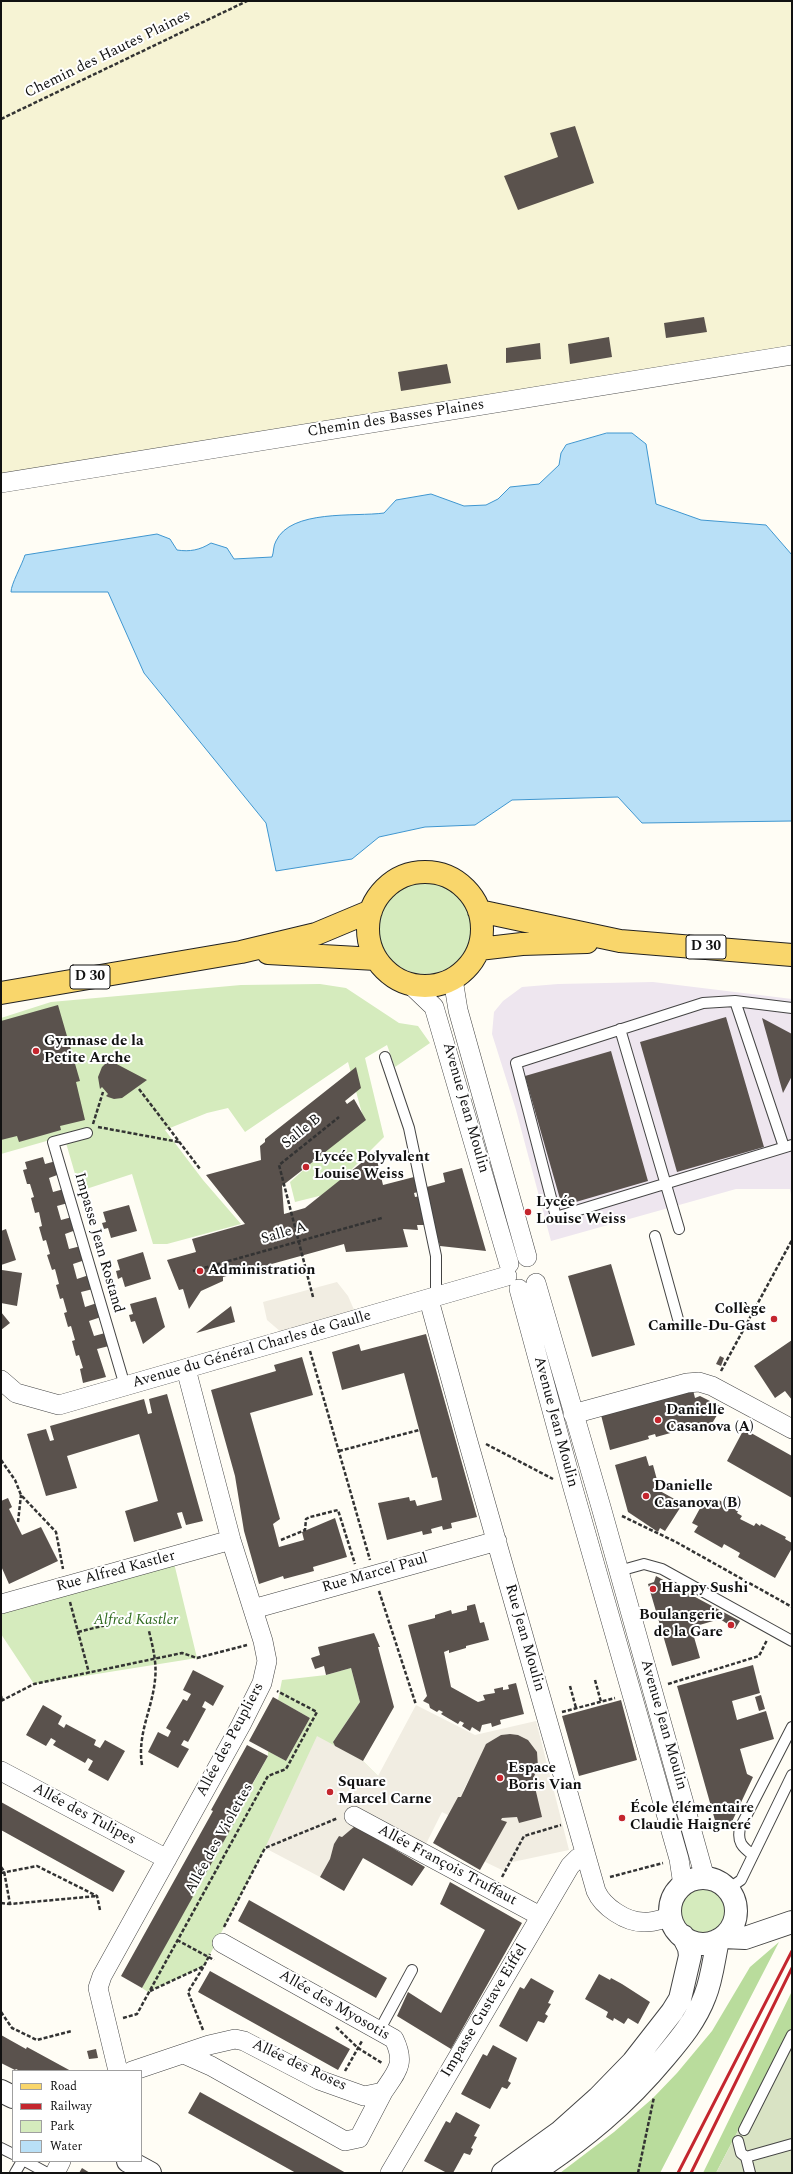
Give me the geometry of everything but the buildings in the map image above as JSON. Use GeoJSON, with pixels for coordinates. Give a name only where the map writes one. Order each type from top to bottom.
{"type":"FeatureCollection","features":[{"type":"Feature","properties":{"kind":"main road"},"geometry":{"type":"LineString","coordinates":[[420,872],[439,874],[456,881],[470,894],[479,911],[482,929],[479,949],[468,966],[453,979],[432,986],[411,985],[391,975],[376,959],[368,938],[368,919],[374,902],[386,887],[402,877],[420,872]]}},
{"type":"Feature","properties":{"kind":"main road","name":"D 30"},"geometry":{"type":"LineString","coordinates":[[1,994],[240,952],[316,934],[371,911]]}},
{"type":"Feature","properties":{"kind":"main road","name":"D 30"},"geometry":{"type":"LineString","coordinates":[[479,911],[620,941]]}},
{"type":"Feature","properties":{"kind":"main road","name":"D 30"},"geometry":{"type":"LineString","coordinates":[[479,949],[522,944],[620,941],[792,955]]}},
{"type":"Feature","properties":{"kind":"main road","name":"D 30"},"geometry":{"type":"LineString","coordinates":[[240,952],[376,959]]}},
{"type":"Feature","properties":{"kind":"street","name":"Chemin des Basses Plaines"},"geometry":{"type":"LineString","coordinates":[[1,483],[792,355]]}},
{"type":"Feature","properties":{"kind":"street","name":"Avenue Jean Moulin"},"geometry":{"type":"LineString","coordinates":[[453,979],[458,1010],[478,1086],[527,1257]]}},
{"type":"Feature","properties":{"kind":"street","name":"Avenue Jean Moulin"},"geometry":{"type":"LineString","coordinates":[[411,985],[434,1007],[518,1278],[572,1488],[600,1578],[679,1859],[683,1885]]}},
{"type":"Feature","properties":{"kind":"street","name":"Avenue du Général Charles de Gaulle"},"geometry":{"type":"LineString","coordinates":[[1,1380],[16,1393],[59,1405],[433,1299],[518,1278],[517,1257],[527,1257]]}},
{"type":"Feature","properties":{"kind":"street"},"geometry":{"type":"LineString","coordinates":[[518,1278],[538,1279],[539,1268],[536,1263],[527,1257]]}},
{"type":"Feature","properties":{"kind":"street","name":"Avenue Jean Moulin"},"geometry":{"type":"LineString","coordinates":[[518,1278],[573,1414],[705,1878]]}},
{"type":"Feature","properties":{"kind":"street","name":"Rue Jean Moulin"},"geometry":{"type":"LineString","coordinates":[[433,1299],[497,1541],[585,1856],[598,1897],[607,1906],[627,1918],[640,1922],[671,1917]]}},
{"type":"Feature","properties":{"kind":"street","name":"Allée des Peupliers"},"geometry":{"type":"LineString","coordinates":[[118,2070],[98,1988],[102,1976],[262,1683],[267,1661],[263,1640],[231,1540],[186,1369]]}},
{"type":"Feature","properties":{"kind":"street"},"geometry":{"type":"LineString","coordinates":[[573,1414],[687,1383],[699,1382],[712,1386],[792,1429]]}},
{"type":"Feature","properties":{"kind":"street","name":"Rue Alfred Kastler"},"geometry":{"type":"LineString","coordinates":[[1,1604],[231,1540]]}},
{"type":"Feature","properties":{"kind":"street","name":"Rue Marcel Paul"},"geometry":{"type":"LineString","coordinates":[[253,1609],[497,1541]]}},
{"type":"Feature","properties":{"kind":"street"},"geometry":{"type":"LineString","coordinates":[[600,1578],[619,1572]]}},
{"type":"Feature","properties":{"kind":"street","name":"Allée des Tulipes"},"geometry":{"type":"LineString","coordinates":[[1,1770],[167,1859]]}},
{"type":"Feature","properties":{"kind":"street","name":"Allée François Truffaut"},"geometry":{"type":"LineString","coordinates":[[346,1817],[540,1916]]}},
{"type":"Feature","properties":{"kind":"street","name":"Impasse Gustave Eiffel"},"geometry":{"type":"LineString","coordinates":[[390,2173],[570,1866],[578,1858],[585,1856]]}},
{"type":"Feature","properties":{"kind":"street"},"geometry":{"type":"LineString","coordinates":[[503,2173],[560,2132],[598,2098],[633,2062],[672,2012],[680,1998],[690,1956],[689,1948],[675,1928],[671,1917],[671,1905],[675,1894],[683,1885],[694,1880],[705,1878],[718,1882],[728,1890],[735,1905],[736,1914],[734,1922],[720,1939],[706,1995],[696,2017],[680,2039],[637,2090],[601,2122],[561,2154],[532,2173]]}},
{"type":"Feature","properties":{"kind":"street"},"geometry":{"type":"LineString","coordinates":[[682,1936],[696,1943],[711,1943],[720,1939],[745,1938],[792,1922]]}},
{"type":"Feature","properties":{"kind":"street","name":"Allée des Myosotis"},"geometry":{"type":"LineString","coordinates":[[218,1942],[394,2039],[400,2053],[397,2071],[383,2092]]}},
{"type":"Feature","properties":{"kind":"street","name":"Allée des Roses"},"geometry":{"type":"LineString","coordinates":[[135,2070],[209,2045],[235,2039],[244,2041],[319,2080],[364,2096],[383,2092]]}},
{"type":"Feature","properties":{"kind":"street"},"geometry":{"type":"LineString","coordinates":[[184,2054],[211,2066],[345,2141],[358,2138],[383,2092]]}},
{"type":"Feature","properties":{"kind":"street"},"geometry":{"type":"LineString","coordinates":[[1,2091],[12,2096]]}},
{"type":"Feature","properties":{"kind":"street"},"geometry":{"type":"LineString","coordinates":[[55,2173],[61,2162]]}},
{"type":"Feature","properties":{"kind":"street"},"geometry":{"type":"LineString","coordinates":[[130,2162],[150,2173]]}},
{"type":"Feature","properties":{"kind":"lane"},"geometry":{"type":"LineString","coordinates":[[735,1001],[788,1146],[556,1217],[516,1062],[703,1003],[735,1001],[792,1008]]}},
{"type":"Feature","properties":{"kind":"lane"},"geometry":{"type":"LineString","coordinates":[[620,1029],[667,1183],[679,1229]]}},
{"type":"Feature","properties":{"kind":"lane"},"geometry":{"type":"LineString","coordinates":[[385,1057],[409,1128],[434,1248],[433,1299]]}},
{"type":"Feature","properties":{"kind":"lane","name":"Impasse Jean Rostand"},"geometry":{"type":"LineString","coordinates":[[90,1130],[53,1142],[125,1386]]}},
{"type":"Feature","properties":{"kind":"lane"},"geometry":{"type":"LineString","coordinates":[[655,1236],[678,1319]]}},
{"type":"Feature","properties":{"kind":"lane"},"geometry":{"type":"LineString","coordinates":[[619,1572],[644,1564],[662,1569],[792,1641]]}},
{"type":"Feature","properties":{"kind":"lane"},"geometry":{"type":"LineString","coordinates":[[753,1855],[742,1847],[739,1840],[740,1828],[792,1727]]}},
{"type":"Feature","properties":{"kind":"lane"},"geometry":{"type":"LineString","coordinates":[[728,1890],[741,1880],[792,1775]]}},
{"type":"Feature","properties":{"kind":"lane"},"geometry":{"type":"LineString","coordinates":[[374,2029],[412,1970]]}},
{"type":"Feature","properties":{"kind":"lane"},"geometry":{"type":"LineString","coordinates":[[744,2130],[792,2035]]}},
{"type":"Feature","properties":{"kind":"lane"},"geometry":{"type":"LineString","coordinates":[[738,2141],[741,2153],[746,2157],[750,2173]]}},
{"type":"Feature","properties":{"kind":"lane"},"geometry":{"type":"LineString","coordinates":[[746,2157],[792,2144]]}},
{"type":"Feature","properties":{"kind":"lane"},"geometry":{"type":"LineString","coordinates":[[1,2148],[12,2154]]}},
{"type":"Feature","properties":{"kind":"lane"},"geometry":{"type":"LineString","coordinates":[[15,2173],[21,2162]]}},
{"type":"Feature","properties":{"kind":"lane"},"geometry":{"type":"LineString","coordinates":[[27,2162],[47,2173]]}},
{"type":"Feature","properties":{"kind":"path","name":"Chemin des Hautes Plaines"},"geometry":{"type":"LineString","coordinates":[[1,119],[247,1]]}},
{"type":"Feature","properties":{"kind":"path"},"geometry":{"type":"LineString","coordinates":[[139,1089],[200,1169]]}},
{"type":"Feature","properties":{"kind":"path"},"geometry":{"type":"LineString","coordinates":[[103,1092],[90,1130],[179,1142]]}},
{"type":"Feature","properties":{"kind":"path","name":"Salle B"},"geometry":{"type":"LineString","coordinates":[[298,1242],[279,1165],[339,1117]]}},
{"type":"Feature","properties":{"kind":"path","name":"Salle A"},"geometry":{"type":"LineString","coordinates":[[192,1271],[382,1218]]}},
{"type":"Feature","properties":{"kind":"path"},"geometry":{"type":"LineString","coordinates":[[712,1386],[792,1240]]}},
{"type":"Feature","properties":{"kind":"path"},"geometry":{"type":"LineString","coordinates":[[298,1242],[313,1297]]}},
{"type":"Feature","properties":{"kind":"path"},"geometry":{"type":"LineString","coordinates":[[309,1347],[339,1451],[367,1576]]}},
{"type":"Feature","properties":{"kind":"path"},"geometry":{"type":"LineString","coordinates":[[339,1451],[419,1430]]}},
{"type":"Feature","properties":{"kind":"path"},"geometry":{"type":"LineString","coordinates":[[482,1441],[560,1483]]}},
{"type":"Feature","properties":{"kind":"path"},"geometry":{"type":"LineString","coordinates":[[1,1460],[15,1480],[21,1495],[56,1532],[66,1586],[89,1673]]}},
{"type":"Feature","properties":{"kind":"path"},"geometry":{"type":"LineString","coordinates":[[18,1522],[21,1495]]}},
{"type":"Feature","properties":{"kind":"path"},"geometry":{"type":"LineString","coordinates":[[281,1540],[305,1530],[306,1519],[338,1510],[367,1576],[416,1705]]}},
{"type":"Feature","properties":{"kind":"path"},"geometry":{"type":"LineString","coordinates":[[617,1514],[676,1542],[792,1607]]}},
{"type":"Feature","properties":{"kind":"path"},"geometry":{"type":"LineString","coordinates":[[78,1632],[126,1620]]}},
{"type":"Feature","properties":{"kind":"path"},"geometry":{"type":"LineString","coordinates":[[662,1686],[759,1656],[773,1630]]}},
{"type":"Feature","properties":{"kind":"path"},"geometry":{"type":"LineString","coordinates":[[142,1766],[139,1749],[155,1681],[156,1658],[149,1631]]}},
{"type":"Feature","properties":{"kind":"path"},"geometry":{"type":"LineString","coordinates":[[1,1696],[2,1701],[34,1684],[182,1653],[197,1658],[263,1640]]}},
{"type":"Feature","properties":{"kind":"path"},"geometry":{"type":"LineString","coordinates":[[595,1680],[601,1702]]}},
{"type":"Feature","properties":{"kind":"path","name":"Allée des Violettes"},"geometry":{"type":"LineString","coordinates":[[106,2024],[137,2014],[268,1776],[286,1769],[317,1712],[262,1683]]}},
{"type":"Feature","properties":{"kind":"path"},"geometry":{"type":"LineString","coordinates":[[570,1686],[576,1708]]}},
{"type":"Feature","properties":{"kind":"path"},"geometry":{"type":"LineString","coordinates":[[547,1716],[622,1696]]}},
{"type":"Feature","properties":{"kind":"path"},"geometry":{"type":"LineString","coordinates":[[209,2045],[188,1992],[218,1942],[265,1848],[346,1817]]}},
{"type":"Feature","properties":{"kind":"path"},"geometry":{"type":"LineString","coordinates":[[494,1892],[524,1836],[568,1824]]}},
{"type":"Feature","properties":{"kind":"path"},"geometry":{"type":"LineString","coordinates":[[605,1879],[668,1862]]}},
{"type":"Feature","properties":{"kind":"path"},"geometry":{"type":"LineString","coordinates":[[3,1872],[37,1866],[97,1896]]}},
{"type":"Feature","properties":{"kind":"path"},"geometry":{"type":"LineString","coordinates":[[1,1867],[10,1904]]}},
{"type":"Feature","properties":{"kind":"path"},"geometry":{"type":"LineString","coordinates":[[1,1903],[10,1904],[97,1896]]}},
{"type":"Feature","properties":{"kind":"path"},"geometry":{"type":"LineString","coordinates":[[97,1896],[100,1910]]}},
{"type":"Feature","properties":{"kind":"path"},"geometry":{"type":"LineString","coordinates":[[177,1940],[217,1962]]}},
{"type":"Feature","properties":{"kind":"path"},"geometry":{"type":"LineString","coordinates":[[148,1992],[204,1966]]}},
{"type":"Feature","properties":{"kind":"path"},"geometry":{"type":"LineString","coordinates":[[1,2012],[12,2028],[37,2040],[72,2031]]}},
{"type":"Feature","properties":{"kind":"path"},"geometry":{"type":"LineString","coordinates":[[332,2024],[358,2048],[397,2071]]}},
{"type":"Feature","properties":{"kind":"path"},"geometry":{"type":"LineString","coordinates":[[337,2086],[358,2048],[374,2029]]}},
{"type":"Feature","properties":{"kind":"path"},"geometry":{"type":"LineString","coordinates":[[638,2173],[655,2091]]}},
{"type":"Feature","properties":{"kind":"shaded area"},"geometry":{"type":"Polygon","coordinates":[[[1,1],[792,1],[792,354],[1,483],[1,1]]]}},
{"type":"Feature","properties":{"kind":"shaded area"},"geometry":{"type":"Polygon","coordinates":[[[653,982],[792,999],[792,1200],[790,1189],[736,1189],[551,1241],[516,1110],[492,1034],[494,1012],[503,1001],[522,987],[558,984],[653,982]]]}},
{"type":"Feature","properties":{"kind":"shaded area"},"geometry":{"type":"Polygon","coordinates":[[[337,1282],[348,1296],[355,1312],[281,1332],[267,1320],[263,1302],[337,1282]]]}},
{"type":"Feature","properties":{"kind":"shaded area"},"geometry":{"type":"Polygon","coordinates":[[[416,1705],[475,1735],[536,1721],[569,1850],[508,1863],[504,1871],[479,1859],[490,1837],[442,1812],[426,1844],[361,1809],[355,1826],[342,1837],[339,1836],[334,1844],[330,1859],[320,1877],[265,1848],[317,1736],[363,1761],[378,1776],[416,1705]],[[510,1734],[501,1735],[487,1744],[463,1791],[488,1803],[498,1818],[517,1817],[519,1823],[534,1819],[510,1734]]]}},
{"type":"Feature","properties":{"kind":"green space"},"geometry":{"type":"Polygon","coordinates":[[[425,882],[443,885],[458,895],[468,910],[471,928],[468,946],[458,961],[443,971],[425,974],[407,971],[392,961],[382,946],[379,928],[382,910],[392,895],[407,885],[425,882]]]}},
{"type":"Feature","properties":{"kind":"green space"},"geometry":{"type":"Polygon","coordinates":[[[320,984],[346,988],[399,1023],[418,1026],[430,1043],[395,1067],[387,1045],[365,1058],[384,1137],[352,1169],[355,1187],[295,1202],[290,1182],[363,1117],[348,1062],[245,1132],[228,1108],[207,1113],[165,1130],[203,1180],[241,1224],[167,1244],[153,1244],[132,1174],[80,1191],[64,1136],[1,1154],[1,1018],[51,1002],[241,985],[320,984]]]}},
{"type":"Feature","properties":{"kind":"green space","name":"Alfred Kastler"},"geometry":{"type":"Polygon","coordinates":[[[174,1563],[197,1658],[34,1684],[1,1634],[1,1614],[174,1563]]]}},
{"type":"Feature","properties":{"kind":"green space"},"geometry":{"type":"Polygon","coordinates":[[[351,1668],[360,1702],[333,1742],[335,1746],[363,1761],[378,1776],[265,1848],[204,1966],[148,1992],[142,1988],[268,1756],[268,1751],[286,1761],[310,1718],[278,1700],[282,1680],[326,1675],[351,1668]]]}},
{"type":"Feature","properties":{"kind":"green space"},"geometry":{"type":"Polygon","coordinates":[[[698,1888],[708,1888],[720,1895],[727,1907],[727,1917],[720,1929],[708,1936],[698,1936],[690,1932],[683,1925],[679,1917],[679,1907],[683,1899],[690,1892],[698,1888]]]}},
{"type":"Feature","properties":{"kind":"green space"},"geometry":{"type":"Polygon","coordinates":[[[779,1942],[660,2173],[560,2173],[614,2132],[653,2098],[677,2073],[712,2031],[750,1967],[779,1942]]]}},
{"type":"Feature","properties":{"kind":"green space"},"geometry":{"type":"Polygon","coordinates":[[[792,1991],[792,2027],[716,2173],[703,2173],[792,1991]]]}},
{"type":"Feature","properties":{"kind":"green space"},"geometry":{"type":"Polygon","coordinates":[[[792,2027],[792,2173],[716,2173],[792,2027]]]}},
{"type":"Feature","properties":{"kind":"water"},"geometry":{"type":"Polygon","coordinates":[[[607,433],[632,433],[646,444],[656,504],[701,520],[766,525],[792,555],[792,821],[642,823],[618,797],[512,800],[475,825],[425,827],[379,837],[352,859],[276,871],[266,823],[144,673],[108,592],[11,592],[25,555],[157,534],[170,539],[177,550],[195,550],[211,543],[227,548],[234,559],[272,557],[275,543],[284,531],[295,524],[309,519],[325,516],[384,513],[396,500],[431,494],[464,506],[486,505],[498,499],[510,487],[539,484],[559,465],[561,453],[566,445],[607,433]]]}},
{"type":"Feature","properties":{"kind":"railway"},"geometry":{"type":"LineString","coordinates":[[678,2173],[792,1951]]}},
{"type":"Feature","properties":{"kind":"railway"},"geometry":{"type":"LineString","coordinates":[[691,2173],[792,1968]]}},
{"type":"Feature","properties":{"kind":"place","name":"Gymnase de la Petite Arche"},"geometry":{"type":"Point","coordinates":[36,1051]}},
{"type":"Feature","properties":{"kind":"place","name":"Lycée Polyvalent Louise Weiss"},"geometry":{"type":"Point","coordinates":[306,1167]}},
{"type":"Feature","properties":{"kind":"place","name":"Lycée Louise Weiss"},"geometry":{"type":"Point","coordinates":[528,1212]}},
{"type":"Feature","properties":{"kind":"place","name":"Administration"},"geometry":{"type":"Point","coordinates":[200,1271]}},
{"type":"Feature","properties":{"kind":"place","name":"Collège Camille-Du-Gast"},"geometry":{"type":"Point","coordinates":[774,1319]}},
{"type":"Feature","properties":{"kind":"place","name":"Danielle Casanova (A)"},"geometry":{"type":"Point","coordinates":[658,1420]}},
{"type":"Feature","properties":{"kind":"place","name":"Danielle Casanova (B)"},"geometry":{"type":"Point","coordinates":[646,1496]}},
{"type":"Feature","properties":{"kind":"place","name":"Happy Sushi"},"geometry":{"type":"Point","coordinates":[653,1589]}},
{"type":"Feature","properties":{"kind":"place","name":"Boulangerie de la Gare"},"geometry":{"type":"Point","coordinates":[731,1625]}},
{"type":"Feature","properties":{"kind":"place","name":"Espace Boris Vian"},"geometry":{"type":"Point","coordinates":[500,1778]}},
{"type":"Feature","properties":{"kind":"place","name":"Square Marcel Carne"},"geometry":{"type":"Point","coordinates":[330,1792]}},
{"type":"Feature","properties":{"kind":"place","name":"École élémentaire Claudie Haigneré"},"geometry":{"type":"Point","coordinates":[622,1818]}}]}
